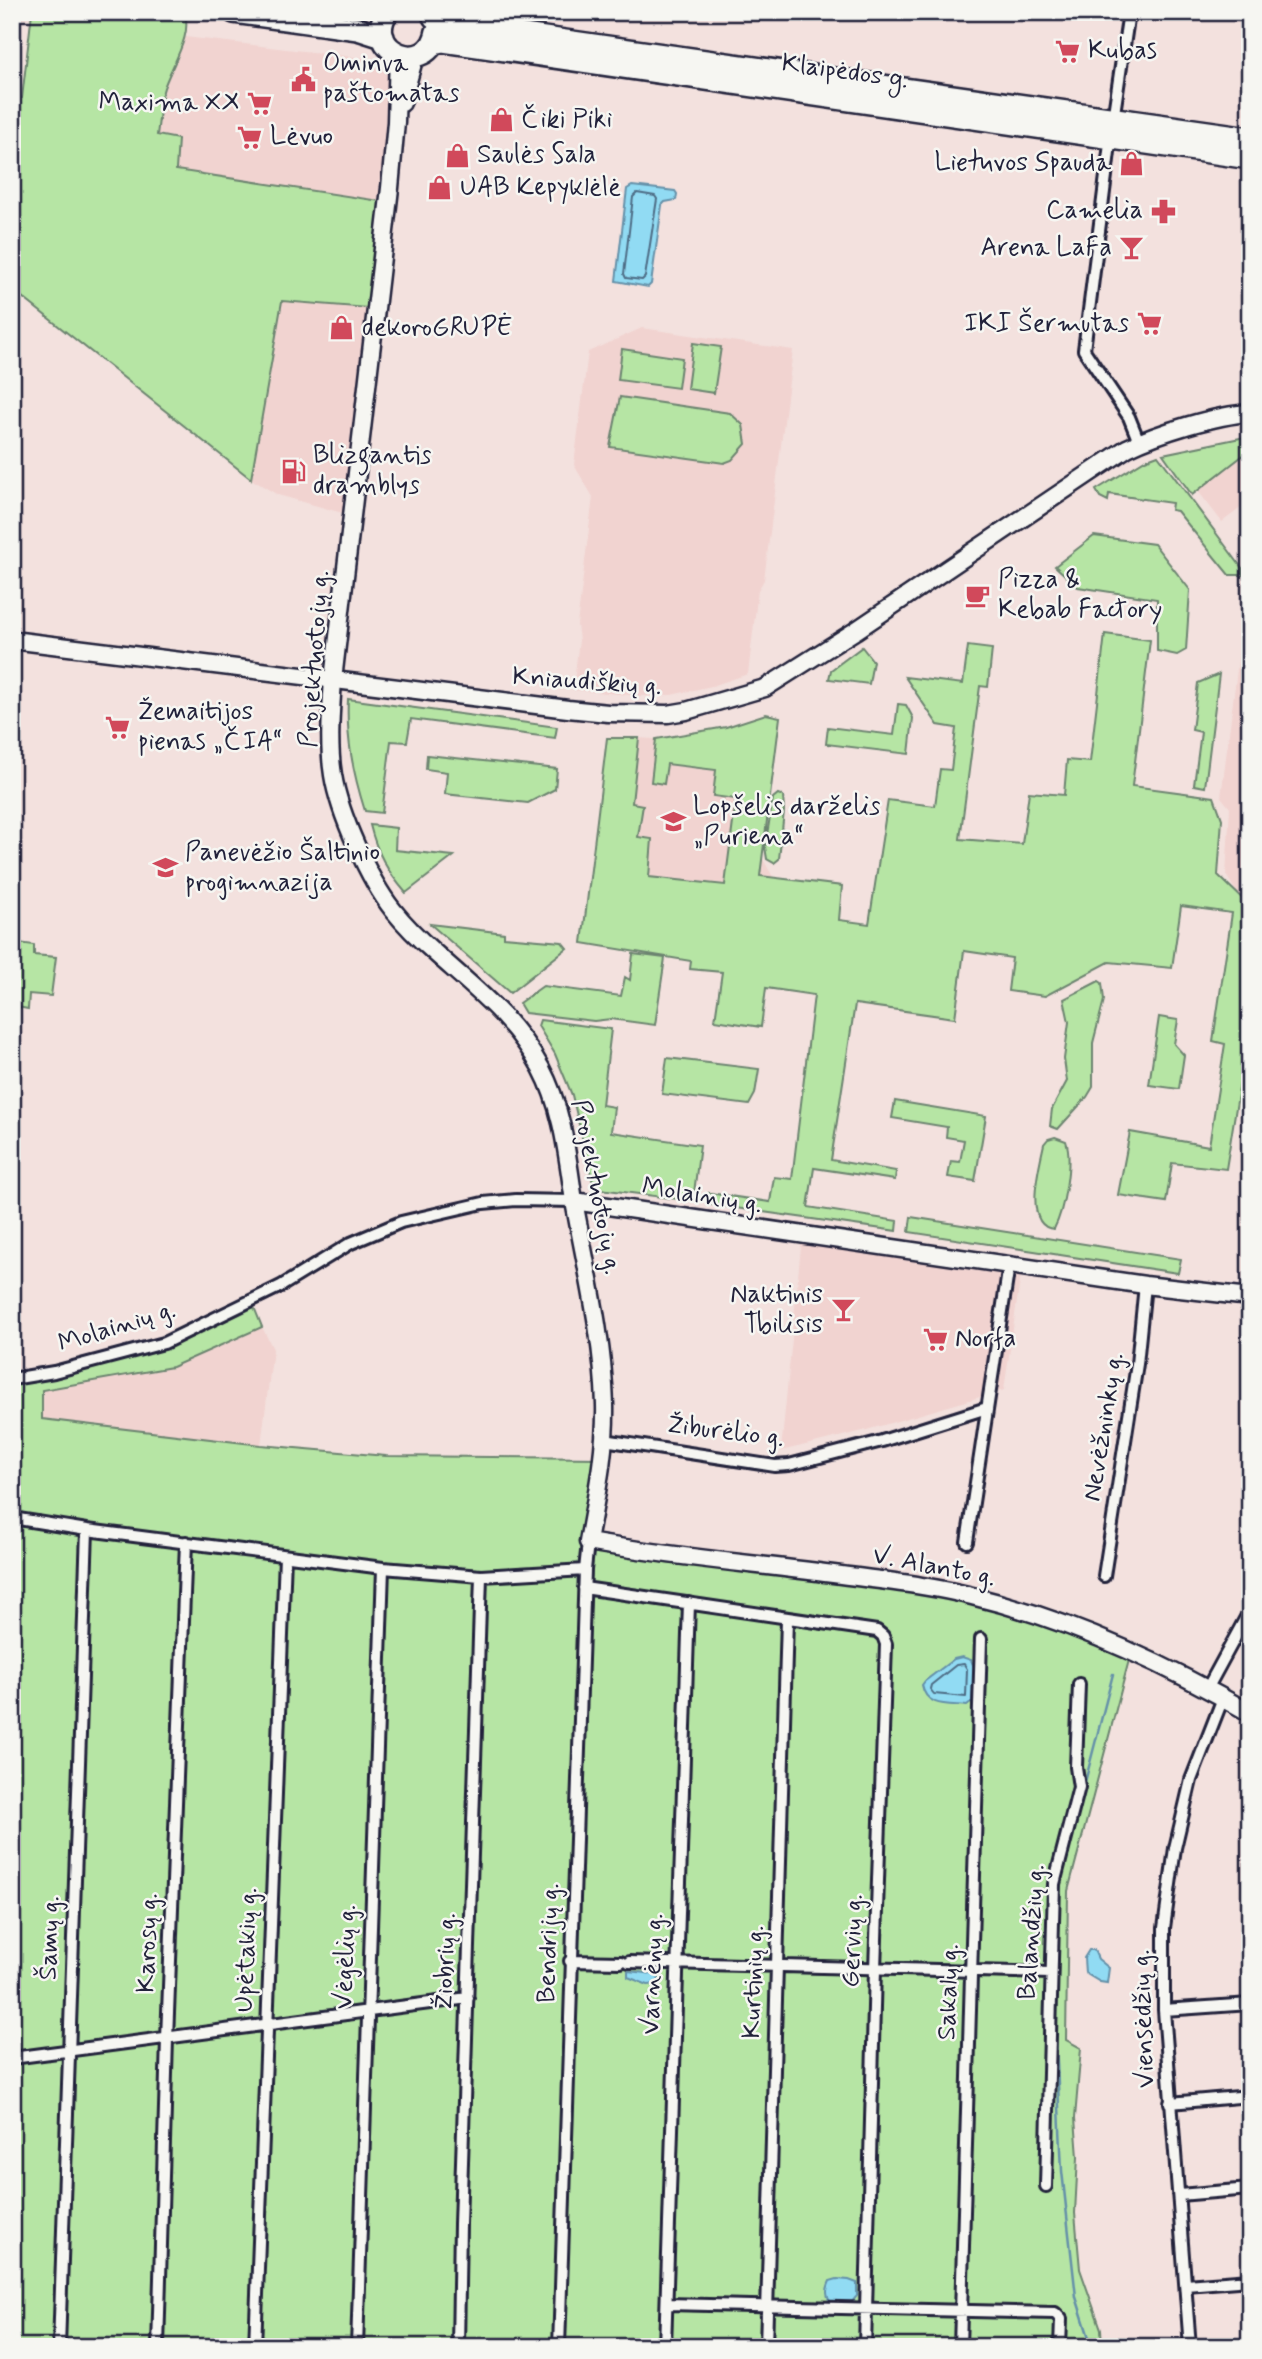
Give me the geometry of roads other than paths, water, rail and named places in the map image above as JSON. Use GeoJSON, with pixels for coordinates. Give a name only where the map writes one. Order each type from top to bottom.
{"type":"FeatureCollection","features":[{"type":"Feature","properties":{"kind":"highway"},"geometry":{"type":"LineString","coordinates":[[234,12],[370,31],[383,37]]}},
{"type":"Feature","properties":{"kind":"highway"},"geometry":{"type":"LineString","coordinates":[[371,12],[378,12]]}},
{"type":"Feature","properties":{"kind":"highway"},"geometry":{"type":"LineString","coordinates":[[387,12],[382,26],[388,47],[406,55],[425,52],[433,43]]}},
{"type":"Feature","properties":{"kind":"highway","name":"Klaipėdos g."},"geometry":{"type":"LineString","coordinates":[[433,15],[446,23],[1112,128],[1250,158]]}},
{"type":"Feature","properties":{"kind":"highway","name":"Klaipėdos g."},"geometry":{"type":"LineString","coordinates":[[433,15],[437,27],[433,43],[443,41],[1112,128],[1250,138]]}},
{"type":"Feature","properties":{"kind":"main road","name":"Projektuotojų g."},"geometry":{"type":"LineString","coordinates":[[406,55],[396,121],[333,680],[333,775],[347,822],[374,879],[392,908],[411,930],[480,990],[522,1037],[556,1101],[590,1280],[605,1406],[604,1440],[588,1542]]}},
{"type":"Feature","properties":{"kind":"main road","name":"Kniaudiškių g."},"geometry":{"type":"LineString","coordinates":[[12,640],[568,709],[648,715],[686,711],[765,688],[855,631],[1115,455],[1139,442],[1214,420],[1250,413]]}},
{"type":"Feature","properties":{"kind":"main road","name":"Molainių g."},"geometry":{"type":"LineString","coordinates":[[575,1202],[1145,1285],[1250,1297]]}},
{"type":"Feature","properties":{"kind":"main road","name":"V. Alanto g."},"geometry":{"type":"LineString","coordinates":[[588,1542],[916,1585],[972,1596],[1095,1634],[1250,1713]]}},
{"type":"Feature","properties":{"kind":"street"},"geometry":{"type":"LineString","coordinates":[[1129,12],[1084,351],[1119,401],[1139,442]]}},
{"type":"Feature","properties":{"kind":"street","name":"Molainių g."},"geometry":{"type":"LineString","coordinates":[[12,1378],[47,1374],[164,1343],[281,1286],[351,1243],[401,1222],[483,1203],[516,1200],[575,1202]]}},
{"type":"Feature","properties":{"kind":"street"},"geometry":{"type":"LineString","coordinates":[[967,1542],[1009,1265]]}},
{"type":"Feature","properties":{"kind":"street","name":"Nevėžninkų g."},"geometry":{"type":"LineString","coordinates":[[1104,1576],[1137,1364],[1145,1285]]}},
{"type":"Feature","properties":{"kind":"street","name":"Žiburėlio g."},"geometry":{"type":"LineString","coordinates":[[604,1440],[775,1466],[789,1465],[882,1441],[987,1408]]}},
{"type":"Feature","properties":{"kind":"street"},"geometry":{"type":"LineString","coordinates":[[12,1518],[383,1568],[481,1576],[585,1570]]}},
{"type":"Feature","properties":{"kind":"street","name":"Šamų g."},"geometry":{"type":"LineString","coordinates":[[59,2347],[88,1530]]}},
{"type":"Feature","properties":{"kind":"street","name":"Karosų g."},"geometry":{"type":"LineString","coordinates":[[158,2347],[187,1542]]}},
{"type":"Feature","properties":{"kind":"street","name":"Bendrijų g."},"geometry":{"type":"LineString","coordinates":[[559,2347],[570,1961],[588,1542]]}},
{"type":"Feature","properties":{"kind":"street","name":"Upėtakių g."},"geometry":{"type":"LineString","coordinates":[[256,2347],[285,1556]]}},
{"type":"Feature","properties":{"kind":"street","name":"Vėgėlių g."},"geometry":{"type":"LineString","coordinates":[[357,2347],[383,1568]]}},
{"type":"Feature","properties":{"kind":"street","name":"Žiobrių g."},"geometry":{"type":"LineString","coordinates":[[458,2347],[481,1576]]}},
{"type":"Feature","properties":{"kind":"street","name":"Gervių g."},"geometry":{"type":"LineString","coordinates":[[584,1588],[877,1632],[883,1636],[886,1644],[874,1969],[865,2347]]}},
{"type":"Feature","properties":{"kind":"street","name":"Varnėnų g."},"geometry":{"type":"LineString","coordinates":[[665,2347],[689,1603]]}},
{"type":"Feature","properties":{"kind":"street"},"geometry":{"type":"LineString","coordinates":[[1207,1689],[1250,1610]]}},
{"type":"Feature","properties":{"kind":"street","name":"Kurtinių g."},"geometry":{"type":"LineString","coordinates":[[766,2347],[787,1619]]}},
{"type":"Feature","properties":{"kind":"street","name":"Sakalų g."},"geometry":{"type":"LineString","coordinates":[[960,2347],[981,1639]]}},
{"type":"Feature","properties":{"kind":"street","name":"Balandžių g."},"geometry":{"type":"LineString","coordinates":[[1046,2186],[1054,1884],[1079,1787],[1076,1767],[1079,1684]]}},
{"type":"Feature","properties":{"kind":"street","name":"Viensėdžių g."},"geometry":{"type":"LineString","coordinates":[[1190,2347],[1164,2010],[1164,1928],[1175,1848],[1191,1780],[1223,1698]]}},
{"type":"Feature","properties":{"kind":"street"},"geometry":{"type":"LineString","coordinates":[[570,1961],[1051,1973]]}},
{"type":"Feature","properties":{"kind":"street"},"geometry":{"type":"LineString","coordinates":[[12,2058],[468,1998]]}},
{"type":"Feature","properties":{"kind":"street"},"geometry":{"type":"LineString","coordinates":[[1164,2010],[1250,2004]]}},
{"type":"Feature","properties":{"kind":"street"},"geometry":{"type":"LineString","coordinates":[[1170,2103],[1250,2096]]}},
{"type":"Feature","properties":{"kind":"street"},"geometry":{"type":"LineString","coordinates":[[1179,2195],[1250,2189]]}},
{"type":"Feature","properties":{"kind":"street"},"geometry":{"type":"LineString","coordinates":[[1186,2285],[1250,2280]]}},
{"type":"Feature","properties":{"kind":"street"},"geometry":{"type":"LineString","coordinates":[[667,2304],[1055,2312],[1060,2316],[1060,2347]]}},
{"type":"Feature","properties":{"kind":"water"},"geometry":{"type":"Polygon","coordinates":[[[632,186],[675,191],[677,194],[676,200],[662,205],[651,284],[648,287],[616,281],[627,189],[632,186]]]}},
{"type":"Feature","properties":{"kind":"water"},"geometry":{"type":"Polygon","coordinates":[[[962,1657],[971,1660],[974,1667],[972,1702],[967,1706],[946,1705],[928,1698],[922,1685],[925,1681],[954,1659],[962,1657]]]}},
{"type":"Feature","properties":{"kind":"water"},"geometry":{"type":"Polygon","coordinates":[[[1089,1950],[1094,1950],[1098,1959],[1109,1968],[1107,1983],[1085,1973],[1084,1958],[1089,1950]]]}},
{"type":"Feature","properties":{"kind":"water"},"geometry":{"type":"Polygon","coordinates":[[[628,1971],[655,1974],[659,1977],[658,1984],[648,1985],[628,1977],[628,1971]]]}},
{"type":"Feature","properties":{"kind":"water"},"geometry":{"type":"Polygon","coordinates":[[[837,2279],[857,2283],[857,2296],[851,2303],[830,2302],[828,2287],[830,2281],[837,2279]]]}},
{"type":"Feature","properties":{"kind":"waterway"},"geometry":{"type":"LineString","coordinates":[[1084,1786],[1113,1674]]}},
{"type":"Feature","properties":{"kind":"waterway"},"geometry":{"type":"LineString","coordinates":[[1055,2020],[1062,2171],[1076,2297],[1092,2347]]}},
{"type":"Feature","properties":{"kind":"place","name":"Kubas"},"geometry":{"type":"Point","coordinates":[1068,51]}},
{"type":"Feature","properties":{"kind":"place","name":"Ominva paštomatas"},"geometry":{"type":"Point","coordinates":[303,79]}},
{"type":"Feature","properties":{"kind":"place","name":"Maxima XX"},"geometry":{"type":"Point","coordinates":[260,103]}},
{"type":"Feature","properties":{"kind":"place","name":"Čiki Piki"},"geometry":{"type":"Point","coordinates":[501,120]}},
{"type":"Feature","properties":{"kind":"place","name":"Lėvuo"},"geometry":{"type":"Point","coordinates":[250,137]}},
{"type":"Feature","properties":{"kind":"place","name":"Saulės Sala"},"geometry":{"type":"Point","coordinates":[457,155]}},
{"type":"Feature","properties":{"kind":"place","name":"Lietuvos Spauda"},"geometry":{"type":"Point","coordinates":[1131,163]}},
{"type":"Feature","properties":{"kind":"place","name":"UAB Kepyklėlė"},"geometry":{"type":"Point","coordinates":[440,188]}},
{"type":"Feature","properties":{"kind":"place","name":"Camelia"},"geometry":{"type":"Point","coordinates":[1163,211]}},
{"type":"Feature","properties":{"kind":"place","name":"Arena LaFa"},"geometry":{"type":"Point","coordinates":[1132,248]}},
{"type":"Feature","properties":{"kind":"place","name":"IKI Šermutas"},"geometry":{"type":"Point","coordinates":[1149,324]}},
{"type":"Feature","properties":{"kind":"place","name":"dekoroGRUPĖ"},"geometry":{"type":"Point","coordinates":[342,328]}},
{"type":"Feature","properties":{"kind":"place","name":"Blizgantis dramblys"},"geometry":{"type":"Point","coordinates":[293,471]}},
{"type":"Feature","properties":{"kind":"place","name":"Pizza & Kebab Factory"},"geometry":{"type":"Point","coordinates":[978,595]}},
{"type":"Feature","properties":{"kind":"place","name":"Žemaitijos pienas „ČIA“"},"geometry":{"type":"Point","coordinates":[118,727]}},
{"type":"Feature","properties":{"kind":"place","name":"Lopšelis darželis „Puriena“"},"geometry":{"type":"Point","coordinates":[673,822]}},
{"type":"Feature","properties":{"kind":"place","name":"Panevėžio Šaltinio progimnazija"},"geometry":{"type":"Point","coordinates":[165,868]}},
{"type":"Feature","properties":{"kind":"place","name":"Naktinis Tbilisis"},"geometry":{"type":"Point","coordinates":[843,1310]}},
{"type":"Feature","properties":{"kind":"place","name":"Norfa"},"geometry":{"type":"Point","coordinates":[935,1339]}}]}
